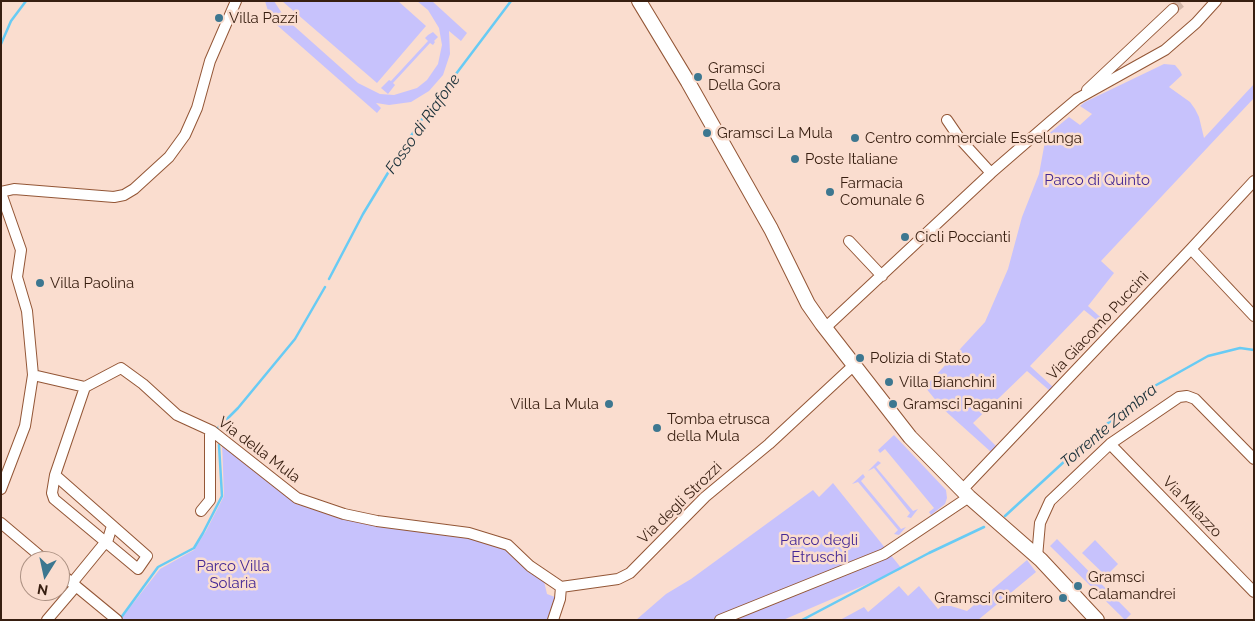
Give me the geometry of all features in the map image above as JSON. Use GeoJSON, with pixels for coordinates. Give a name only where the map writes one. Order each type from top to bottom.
{"type":"FeatureCollection","features":[{"type":"Feature","properties":{"kind":"main road"},"geometry":{"type":"LineString","coordinates":[[638,1],[688,82],[780,246],[808,304],[853,366],[910,437],[965,494],[1037,557],[1097,620]]}},
{"type":"Feature","properties":{"kind":"street"},"geometry":{"type":"LineString","coordinates":[[1,490],[25,426],[34,375],[27,311],[17,277],[21,250],[1,192],[14,189],[114,197],[124,195],[140,184],[169,157],[191,124],[210,61],[236,1]]}},
{"type":"Feature","properties":{"kind":"street"},"geometry":{"type":"LineString","coordinates":[[1077,99],[1160,54],[1184,35],[1216,1]]}},
{"type":"Feature","properties":{"kind":"street"},"geometry":{"type":"LineString","coordinates":[[825,328],[991,173],[1077,99],[1174,8]]}},
{"type":"Feature","properties":{"kind":"street"},"geometry":{"type":"LineString","coordinates":[[947,120],[960,139],[991,173]]}},
{"type":"Feature","properties":{"kind":"street","name":"Via Giacomo Puccini"},"geometry":{"type":"LineString","coordinates":[[720,620],[858,565],[898,546],[965,494],[1252,184]]}},
{"type":"Feature","properties":{"kind":"street"},"geometry":{"type":"LineString","coordinates":[[849,241],[882,276]]}},
{"type":"Feature","properties":{"kind":"street"},"geometry":{"type":"LineString","coordinates":[[1191,249],[1254,316]]}},
{"type":"Feature","properties":{"kind":"street","name":"Via degli Strozzi"},"geometry":{"type":"LineString","coordinates":[[561,587],[618,579],[630,573],[705,497],[768,444],[853,366]]}},
{"type":"Feature","properties":{"kind":"street","name":"Via della Mula"},"geometry":{"type":"LineString","coordinates":[[85,388],[121,368],[143,384],[177,415],[212,431],[297,498],[344,514],[377,521],[469,533],[508,545],[530,566],[561,587]]}},
{"type":"Feature","properties":{"kind":"street"},"geometry":{"type":"LineString","coordinates":[[34,375],[85,388],[55,476],[52,493],[54,499],[138,569],[147,556],[55,476]]}},
{"type":"Feature","properties":{"kind":"street"},"geometry":{"type":"LineString","coordinates":[[1037,557],[1040,523],[1046,506],[1110,444],[1176,399],[1187,396],[1196,401],[1254,459]]}},
{"type":"Feature","properties":{"kind":"street"},"geometry":{"type":"LineString","coordinates":[[202,511],[210,500],[210,435],[212,431]]}},
{"type":"Feature","properties":{"kind":"street","name":"Via Milazzo"},"geometry":{"type":"LineString","coordinates":[[1110,444],[1254,592]]}},
{"type":"Feature","properties":{"kind":"street"},"geometry":{"type":"LineString","coordinates":[[1,475],[8,460],[13,459]]}},
{"type":"Feature","properties":{"kind":"street"},"geometry":{"type":"LineString","coordinates":[[1,523],[34,551]]}},
{"type":"Feature","properties":{"kind":"street"},"geometry":{"type":"LineString","coordinates":[[48,620],[110,536],[112,526]]}},
{"type":"Feature","properties":{"kind":"street"},"geometry":{"type":"LineString","coordinates":[[70,582],[117,620]]}},
{"type":"Feature","properties":{"kind":"street"},"geometry":{"type":"LineString","coordinates":[[553,620],[560,599],[561,587]]}},
{"type":"Feature","properties":{"kind":"green space"},"geometry":{"type":"Polygon","coordinates":[[[265,1],[274,1],[285,18],[358,83],[380,94],[394,95],[417,88],[427,80],[438,64],[442,45],[439,28],[428,10],[417,1],[432,1],[467,33],[461,41],[449,31],[450,54],[443,75],[429,91],[411,102],[389,105],[376,103],[381,108],[377,113],[278,26],[268,11],[265,1]]]}},
{"type":"Feature","properties":{"kind":"green space"},"geometry":{"type":"Polygon","coordinates":[[[282,1],[398,1],[426,26],[377,83],[282,1]]]}},
{"type":"Feature","properties":{"kind":"green space"},"geometry":{"type":"Polygon","coordinates":[[[433,32],[438,37],[433,45],[430,43],[393,83],[395,85],[388,94],[381,88],[389,80],[391,81],[428,41],[425,38],[433,32]]]}},
{"type":"Feature","properties":{"kind":"green space","name":"Parco di Quinto"},"geometry":{"type":"Polygon","coordinates":[[[1164,64],[1175,65],[1180,71],[1182,75],[1169,87],[1190,102],[1195,109],[1204,138],[1254,84],[1254,98],[1101,261],[1114,273],[1088,306],[1108,324],[1105,327],[1084,310],[1030,366],[1053,387],[1050,391],[1027,371],[973,423],[997,447],[991,452],[942,408],[925,387],[985,322],[1008,269],[1022,217],[1039,174],[1046,136],[1069,117],[1080,125],[1092,114],[1080,106],[1085,102],[1164,64]]]}},
{"type":"Feature","properties":{"kind":"green space"},"geometry":{"type":"Polygon","coordinates":[[[894,435],[946,490],[947,498],[945,504],[931,515],[929,512],[934,508],[885,449],[880,453],[878,450],[894,435]]]}},
{"type":"Feature","properties":{"kind":"green space","name":"Parco Villa Solaria"},"geometry":{"type":"Polygon","coordinates":[[[222,442],[228,445],[263,478],[296,504],[376,526],[424,528],[469,535],[508,549],[543,577],[547,594],[560,599],[553,620],[120,620],[160,569],[194,550],[206,531],[224,496],[222,442]]]}},
{"type":"Feature","properties":{"kind":"green space"},"geometry":{"type":"Polygon","coordinates":[[[878,461],[881,463],[876,467],[913,511],[918,509],[911,518],[907,517],[910,513],[874,468],[868,471],[878,461]]]}},
{"type":"Feature","properties":{"kind":"green space"},"geometry":{"type":"Polygon","coordinates":[[[863,474],[865,477],[861,481],[901,529],[906,527],[899,535],[894,534],[898,530],[858,482],[852,484],[863,474]]]}},
{"type":"Feature","properties":{"kind":"green space","name":"Parco degli Etruschi"},"geometry":{"type":"Polygon","coordinates":[[[833,483],[902,569],[783,620],[636,620],[666,594],[691,579],[813,490],[819,497],[833,483]]]}},
{"type":"Feature","properties":{"kind":"green space"},"geometry":{"type":"Polygon","coordinates":[[[1057,539],[1131,614],[1125,620],[1050,546],[1057,539]]]}},
{"type":"Feature","properties":{"kind":"green space"},"geometry":{"type":"Polygon","coordinates":[[[1095,540],[1118,564],[1106,576],[1082,553],[1095,540]]]}},
{"type":"Feature","properties":{"kind":"green space"},"geometry":{"type":"Polygon","coordinates":[[[1027,560],[1036,572],[978,620],[840,620],[864,607],[868,612],[899,586],[908,596],[919,586],[938,609],[942,606],[951,606],[967,611],[1027,560]]]}},
{"type":"Feature","properties":{"kind":"waterway"},"geometry":{"type":"LineString","coordinates":[[1,44],[11,21],[26,1]]}},
{"type":"Feature","properties":{"kind":"waterway","name":"Fosso di Riafone"},"geometry":{"type":"LineString","coordinates":[[329,279],[363,214],[422,119],[511,1]]}},
{"type":"Feature","properties":{"kind":"waterway","name":"Fosso di Riafone"},"geometry":{"type":"LineString","coordinates":[[216,430],[238,408],[295,339],[325,287]]}},
{"type":"Feature","properties":{"kind":"waterway","name":"Torrente Zambra"},"geometry":{"type":"LineString","coordinates":[[1005,516],[1091,437],[1151,388],[1208,356],[1240,348],[1254,350]]}},
{"type":"Feature","properties":{"kind":"waterway","name":"Fosso di Riafone"},"geometry":{"type":"LineString","coordinates":[[120,619],[158,567],[194,548],[203,533],[222,496],[219,445]]}},
{"type":"Feature","properties":{"kind":"waterway","name":"Torrente Zambra"},"geometry":{"type":"LineString","coordinates":[[802,620],[929,553],[984,527]]}},
{"type":"Feature","properties":{"kind":"tunnel"},"geometry":{"type":"LineString","coordinates":[[1173,9],[1183,1]]}},
{"type":"Feature","properties":{"kind":"place","name":"Villa Pazzi"},"geometry":{"type":"Point","coordinates":[219,18]}},
{"type":"Feature","properties":{"kind":"place","name":"Gramsci Della Gora"},"geometry":{"type":"Point","coordinates":[698,77]}},
{"type":"Feature","properties":{"kind":"place","name":"Gramsci La Mula"},"geometry":{"type":"Point","coordinates":[707,133]}},
{"type":"Feature","properties":{"kind":"place","name":"Centro commerciale Esselunga"},"geometry":{"type":"Point","coordinates":[855,138]}},
{"type":"Feature","properties":{"kind":"place","name":"Poste Italiane"},"geometry":{"type":"Point","coordinates":[795,159]}},
{"type":"Feature","properties":{"kind":"place","name":"Farmacia Comunale 6"},"geometry":{"type":"Point","coordinates":[830,192]}},
{"type":"Feature","properties":{"kind":"place","name":"Cicli Poccianti"},"geometry":{"type":"Point","coordinates":[905,237]}},
{"type":"Feature","properties":{"kind":"place","name":"Villa Paolina"},"geometry":{"type":"Point","coordinates":[40,283]}},
{"type":"Feature","properties":{"kind":"place","name":"Polizia di Stato"},"geometry":{"type":"Point","coordinates":[860,358]}},
{"type":"Feature","properties":{"kind":"place","name":"Villa Bianchini"},"geometry":{"type":"Point","coordinates":[889,382]}},
{"type":"Feature","properties":{"kind":"place","name":"Villa La Mula"},"geometry":{"type":"Point","coordinates":[609,404]}},
{"type":"Feature","properties":{"kind":"place","name":"Gramsci Paganini"},"geometry":{"type":"Point","coordinates":[893,404]}},
{"type":"Feature","properties":{"kind":"place","name":"Tomba etrusca della Mula"},"geometry":{"type":"Point","coordinates":[657,428]}},
{"type":"Feature","properties":{"kind":"place","name":"Gramsci Calamandrei"},"geometry":{"type":"Point","coordinates":[1078,586]}},
{"type":"Feature","properties":{"kind":"place","name":"Gramsci Cimitero"},"geometry":{"type":"Point","coordinates":[1063,598]}}]}
